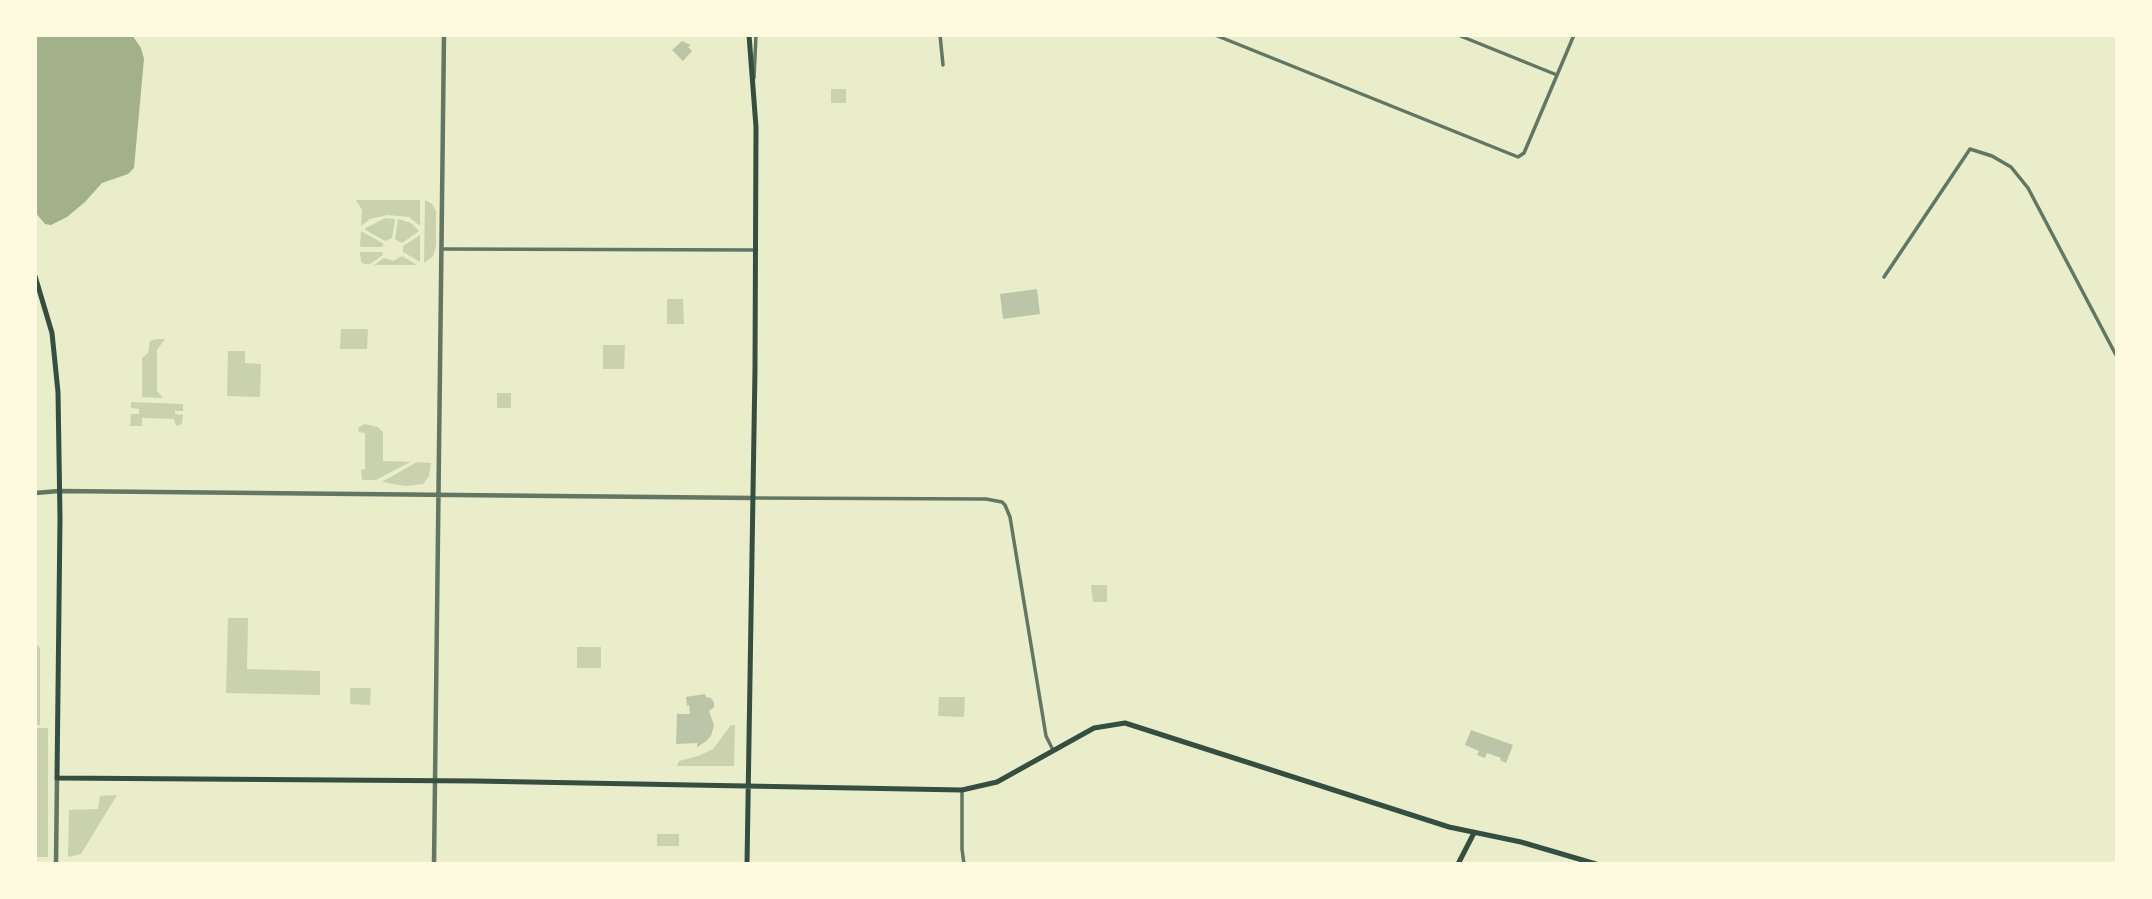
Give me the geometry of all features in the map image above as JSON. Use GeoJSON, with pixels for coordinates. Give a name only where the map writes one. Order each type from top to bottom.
{"type":"FeatureCollection","features":[{"type":"Feature","properties":{"kind":"main road"},"geometry":{"type":"LineString","coordinates":[[747,864],[756,250],[756,127],[749,35]]}},
{"type":"Feature","properties":{"kind":"main road"},"geometry":{"type":"LineString","coordinates":[[35,276],[52,333],[56,359],[60,491],[57,778],[435,780],[962,790],[996,782],[1094,728],[1114,723],[1132,725],[1434,822],[1521,842],[1596,864]]}},
{"type":"Feature","properties":{"kind":"main road"},"geometry":{"type":"LineString","coordinates":[[1458,864],[1474,833]]}},
{"type":"Feature","properties":{"kind":"street"},"geometry":{"type":"LineString","coordinates":[[434,864],[444,35]]}},
{"type":"Feature","properties":{"kind":"street"},"geometry":{"type":"LineString","coordinates":[[754,83],[757,35]]}},
{"type":"Feature","properties":{"kind":"street"},"geometry":{"type":"LineString","coordinates":[[940,35],[943,65]]}},
{"type":"Feature","properties":{"kind":"street"},"geometry":{"type":"LineString","coordinates":[[1216,35],[1518,158],[1524,153],[1574,35]]}},
{"type":"Feature","properties":{"kind":"street"},"geometry":{"type":"LineString","coordinates":[[1458,35],[1557,76]]}},
{"type":"Feature","properties":{"kind":"street"},"geometry":{"type":"LineString","coordinates":[[1884,277],[1970,149],[1992,156],[2011,167],[2028,188],[2117,357]]}},
{"type":"Feature","properties":{"kind":"street"},"geometry":{"type":"LineString","coordinates":[[443,249],[756,250]]}},
{"type":"Feature","properties":{"kind":"street"},"geometry":{"type":"LineString","coordinates":[[35,493],[60,491],[986,499],[1002,502],[1010,517],[1046,736],[1053,750]]}},
{"type":"Feature","properties":{"kind":"street"},"geometry":{"type":"LineString","coordinates":[[55,864],[57,778]]}},
{"type":"Feature","properties":{"kind":"street"},"geometry":{"type":"LineString","coordinates":[[962,790],[964,864]]}},
{"type":"Feature","properties":{"kind":"shaded area"},"geometry":{"type":"Polygon","coordinates":[[[35,35],[132,35],[141,48],[144,59],[134,168],[128,174],[102,183],[67,217],[51,225],[45,224],[35,212],[35,35]]]}},
{"type":"Feature","properties":{"kind":"shaded area"},"geometry":{"type":"Polygon","coordinates":[[[831,89],[846,89],[846,103],[831,103],[831,89]]]}},
{"type":"Feature","properties":{"kind":"shaded area"},"geometry":{"type":"Polygon","coordinates":[[[356,200],[420,200],[420,226],[409,217],[388,215],[370,219],[361,226],[362,210],[356,200]]]}},
{"type":"Feature","properties":{"kind":"shaded area"},"geometry":{"type":"Polygon","coordinates":[[[425,200],[432,204],[436,211],[436,246],[433,256],[424,263],[425,200]]]}},
{"type":"Feature","properties":{"kind":"shaded area"},"geometry":{"type":"Polygon","coordinates":[[[385,218],[395,219],[392,238],[385,241],[364,229],[385,218]]]}},
{"type":"Feature","properties":{"kind":"shaded area"},"geometry":{"type":"Polygon","coordinates":[[[398,219],[411,223],[419,231],[402,243],[395,239],[398,219]]]}},
{"type":"Feature","properties":{"kind":"shaded area"},"geometry":{"type":"Polygon","coordinates":[[[361,231],[384,244],[382,247],[360,247],[361,231]]]}},
{"type":"Feature","properties":{"kind":"shaded area"},"geometry":{"type":"Polygon","coordinates":[[[420,235],[420,262],[403,252],[403,246],[420,235]]]}},
{"type":"Feature","properties":{"kind":"shaded area"},"geometry":{"type":"Polygon","coordinates":[[[360,252],[382,252],[383,255],[370,264],[364,264],[360,252]]]}},
{"type":"Feature","properties":{"kind":"shaded area"},"geometry":{"type":"Polygon","coordinates":[[[402,256],[417,265],[374,265],[384,258],[393,261],[402,256]]]}},
{"type":"Feature","properties":{"kind":"shaded area"},"geometry":{"type":"Polygon","coordinates":[[[667,299],[683,299],[684,324],[667,324],[667,299]]]}},
{"type":"Feature","properties":{"kind":"shaded area"},"geometry":{"type":"Polygon","coordinates":[[[341,329],[368,329],[367,349],[340,349],[341,329]]]}},
{"type":"Feature","properties":{"kind":"shaded area"},"geometry":{"type":"Polygon","coordinates":[[[165,339],[157,350],[157,391],[163,398],[142,397],[142,358],[148,353],[150,341],[165,339]]]}},
{"type":"Feature","properties":{"kind":"shaded area"},"geometry":{"type":"Polygon","coordinates":[[[603,345],[625,345],[624,369],[603,369],[603,345]]]}},
{"type":"Feature","properties":{"kind":"shaded area"},"geometry":{"type":"Polygon","coordinates":[[[228,351],[245,351],[245,363],[261,364],[260,397],[227,396],[228,351]]]}},
{"type":"Feature","properties":{"kind":"shaded area"},"geometry":{"type":"Polygon","coordinates":[[[497,393],[511,393],[511,408],[497,408],[497,393]]]}},
{"type":"Feature","properties":{"kind":"shaded area"},"geometry":{"type":"Polygon","coordinates":[[[131,402],[183,404],[183,411],[175,411],[175,414],[183,415],[182,424],[176,426],[174,419],[142,418],[142,426],[130,426],[131,414],[139,414],[139,409],[131,408],[131,402]]]}},
{"type":"Feature","properties":{"kind":"shaded area"},"geometry":{"type":"Polygon","coordinates":[[[364,424],[378,427],[383,432],[383,461],[410,462],[376,480],[362,480],[361,470],[365,469],[365,433],[359,432],[358,428],[364,424]]]}},
{"type":"Feature","properties":{"kind":"shaded area"},"geometry":{"type":"Polygon","coordinates":[[[417,462],[431,463],[429,476],[423,484],[405,486],[382,482],[417,462]]]}},
{"type":"Feature","properties":{"kind":"shaded area"},"geometry":{"type":"Polygon","coordinates":[[[1091,585],[1107,585],[1107,602],[1093,602],[1091,585]]]}},
{"type":"Feature","properties":{"kind":"shaded area"},"geometry":{"type":"Polygon","coordinates":[[[228,618],[248,618],[247,669],[320,671],[320,695],[226,693],[228,618]]]}},
{"type":"Feature","properties":{"kind":"shaded area"},"geometry":{"type":"Polygon","coordinates":[[[35,642],[40,648],[40,725],[35,725],[35,642]]]}},
{"type":"Feature","properties":{"kind":"shaded area"},"geometry":{"type":"Polygon","coordinates":[[[577,647],[601,647],[601,668],[577,668],[577,647]]]}},
{"type":"Feature","properties":{"kind":"shaded area"},"geometry":{"type":"Polygon","coordinates":[[[350,688],[371,688],[370,705],[350,704],[350,688]]]}},
{"type":"Feature","properties":{"kind":"shaded area"},"geometry":{"type":"Polygon","coordinates":[[[939,697],[965,697],[964,717],[938,716],[939,697]]]}},
{"type":"Feature","properties":{"kind":"shaded area"},"geometry":{"type":"Polygon","coordinates":[[[731,725],[735,725],[734,766],[677,766],[679,761],[713,749],[731,725]]]}},
{"type":"Feature","properties":{"kind":"shaded area"},"geometry":{"type":"Polygon","coordinates":[[[35,728],[48,728],[48,857],[35,857],[35,728]]]}},
{"type":"Feature","properties":{"kind":"shaded area"},"geometry":{"type":"Polygon","coordinates":[[[117,795],[81,854],[68,857],[69,810],[98,809],[100,796],[117,795]]]}},
{"type":"Feature","properties":{"kind":"shaded area"},"geometry":{"type":"Polygon","coordinates":[[[657,834],[679,834],[679,846],[657,846],[657,834]]]}},
{"type":"Feature","properties":{"kind":"building"},"geometry":{"type":"Polygon","coordinates":[[[682,41],[691,45],[688,47],[692,51],[683,61],[672,50],[682,41]]]}},
{"type":"Feature","properties":{"kind":"building"},"geometry":{"type":"Polygon","coordinates":[[[1037,289],[1040,314],[1003,319],[1000,294],[1037,289]]]}},
{"type":"Feature","properties":{"kind":"building"},"geometry":{"type":"Polygon","coordinates":[[[705,694],[714,702],[714,707],[709,711],[714,725],[711,736],[697,747],[697,743],[676,744],[677,714],[690,714],[686,697],[705,694]]]}},
{"type":"Feature","properties":{"kind":"building"},"geometry":{"type":"Polygon","coordinates":[[[1471,730],[1513,745],[1506,763],[1487,753],[1485,758],[1477,755],[1479,751],[1465,745],[1471,730]]]}}]}
